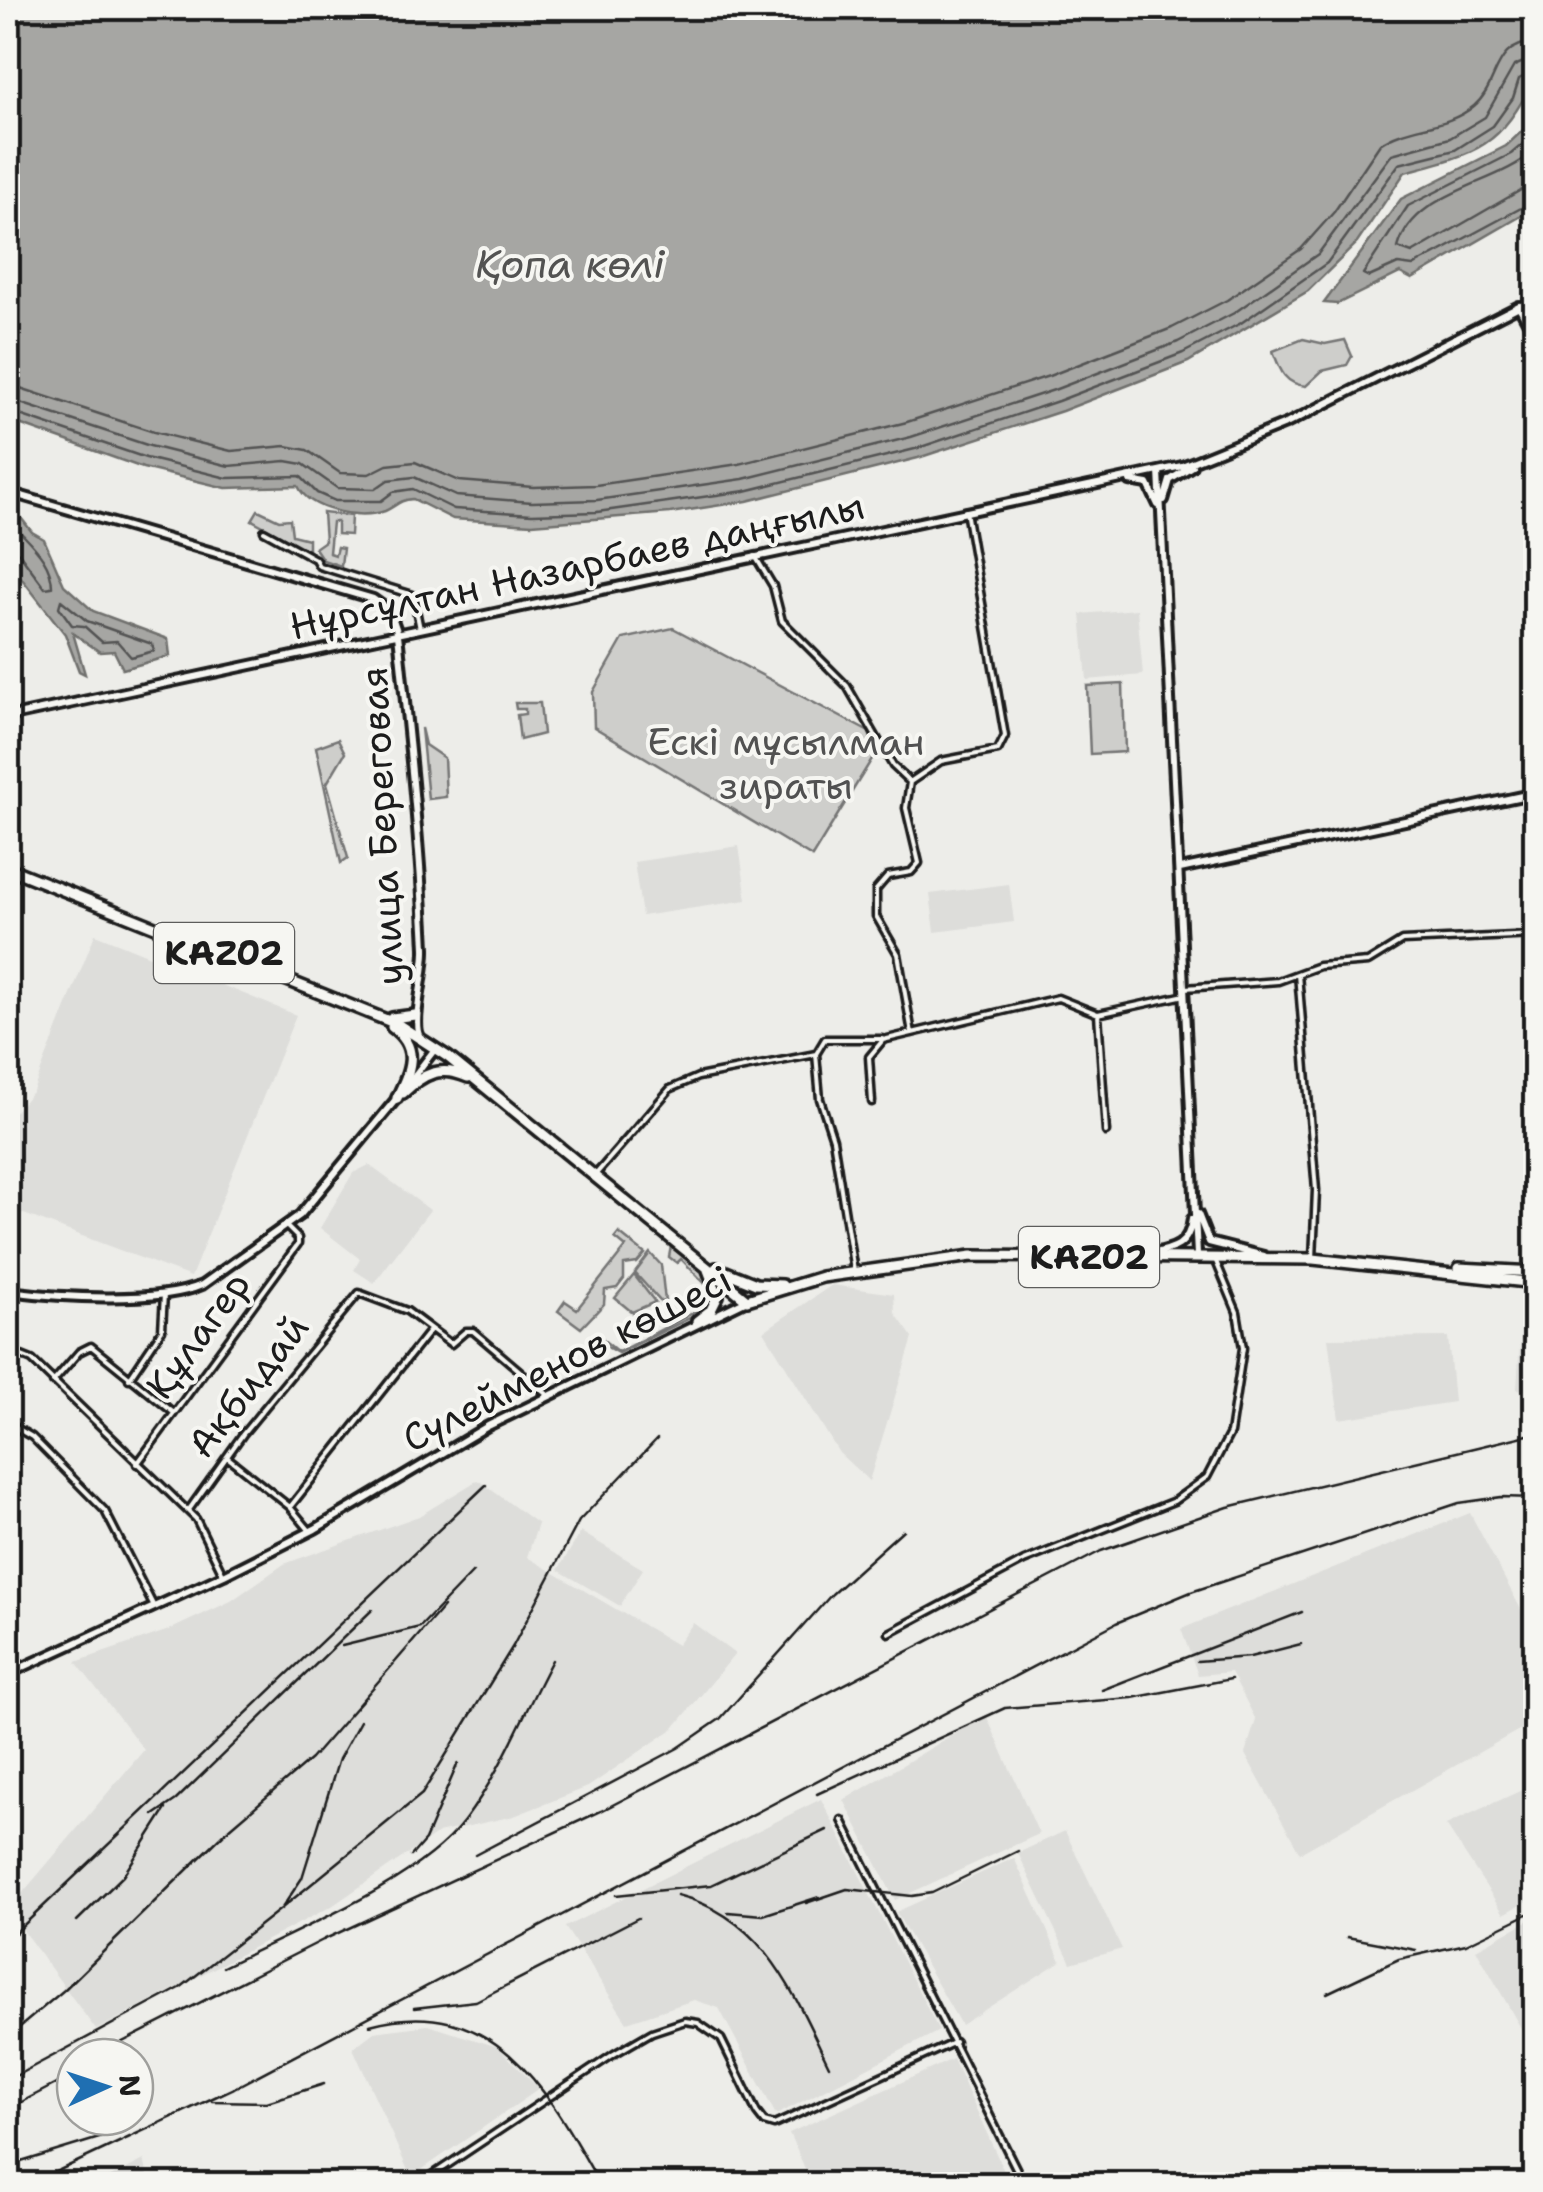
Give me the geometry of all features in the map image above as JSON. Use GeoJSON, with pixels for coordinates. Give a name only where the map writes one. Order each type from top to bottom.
{"type":"FeatureCollection","features":[{"type":"Feature","properties":{"kind":"highway","name":"KАZ02"},"geometry":{"type":"LineString","coordinates":[[8,868],[374,1014],[424,1040],[432,1052],[483,1085],[748,1300]]}},
{"type":"Feature","properties":{"kind":"highway"},"geometry":{"type":"LineString","coordinates":[[374,1014],[400,1020],[415,1015]]}},
{"type":"Feature","properties":{"kind":"highway"},"geometry":{"type":"LineString","coordinates":[[374,1014],[402,1034],[411,1050],[410,1069],[397,1098]]}},
{"type":"Feature","properties":{"kind":"highway"},"geometry":{"type":"LineString","coordinates":[[397,1098],[422,1076],[436,1070],[458,1073],[483,1085]]}},
{"type":"Feature","properties":{"kind":"highway"},"geometry":{"type":"LineString","coordinates":[[693,1253],[712,1276],[718,1292],[713,1307],[697,1321]]}},
{"type":"Feature","properties":{"kind":"highway","name":"KАZ02"},"geometry":{"type":"LineString","coordinates":[[693,1253],[756,1284],[776,1286],[810,1280]]}},
{"type":"Feature","properties":{"kind":"highway","name":"Сүлейменов көшесі"},"geometry":{"type":"LineString","coordinates":[[748,1300],[810,1280],[957,1257],[1213,1255],[1313,1258],[1460,1270]]}},
{"type":"Feature","properties":{"kind":"highway","name":"KАZ02"},"geometry":{"type":"LineString","coordinates":[[1460,1270],[1536,1272]]}},
{"type":"Feature","properties":{"kind":"highway","name":"KАZ02"},"geometry":{"type":"LineString","coordinates":[[1460,1270],[1536,1283]]}},
{"type":"Feature","properties":{"kind":"street"},"geometry":{"type":"LineString","coordinates":[[1162,521],[1170,480],[1536,298]]}},
{"type":"Feature","properties":{"kind":"street"},"geometry":{"type":"LineString","coordinates":[[1519,306],[1536,338]]}},
{"type":"Feature","properties":{"kind":"street","name":"Нұрсұлтан Назарбаев даңғылы"},"geometry":{"type":"LineString","coordinates":[[8,717],[1209,458]]}},
{"type":"Feature","properties":{"kind":"street"},"geometry":{"type":"LineString","coordinates":[[1159,471],[1197,1255]]}},
{"type":"Feature","properties":{"kind":"street"},"geometry":{"type":"LineString","coordinates":[[1112,481],[1148,484],[1162,521]]}},
{"type":"Feature","properties":{"kind":"street"},"geometry":{"type":"LineString","coordinates":[[8,492],[372,599],[390,611],[398,634]]}},
{"type":"Feature","properties":{"kind":"street"},"geometry":{"type":"LineString","coordinates":[[912,1033],[898,954],[878,922],[874,903],[883,880],[911,872],[919,862],[906,808],[910,782],[941,761],[998,750],[1004,736],[966,512]]}},
{"type":"Feature","properties":{"kind":"street"},"geometry":{"type":"LineString","coordinates":[[264,531],[315,559],[319,566],[413,594],[420,629]]}},
{"type":"Feature","properties":{"kind":"street"},"geometry":{"type":"LineString","coordinates":[[754,556],[773,586],[782,622],[847,686],[892,766],[910,782]]}},
{"type":"Feature","properties":{"kind":"street","name":"улица Береговая"},"geometry":{"type":"LineString","coordinates":[[398,634],[425,952],[425,982],[415,1015]]}},
{"type":"Feature","properties":{"kind":"street"},"geometry":{"type":"LineString","coordinates":[[1180,869],[1536,793]]}},
{"type":"Feature","properties":{"kind":"street"},"geometry":{"type":"LineString","coordinates":[[854,1271],[834,1139],[820,1099],[816,1054],[825,1039],[882,1040],[1058,998],[1098,1014],[1186,992],[1278,981],[1298,972],[1368,962],[1402,941],[1536,935]]}},
{"type":"Feature","properties":{"kind":"street"},"geometry":{"type":"LineString","coordinates":[[1298,972],[1316,1190],[1313,1258]]}},
{"type":"Feature","properties":{"kind":"street"},"geometry":{"type":"LineString","coordinates":[[1098,1014],[1106,1132]]}},
{"type":"Feature","properties":{"kind":"street"},"geometry":{"type":"LineString","coordinates":[[415,1015],[416,1029],[424,1040]]}},
{"type":"Feature","properties":{"kind":"street"},"geometry":{"type":"LineString","coordinates":[[872,1102],[870,1057],[882,1040]]}},
{"type":"Feature","properties":{"kind":"street"},"geometry":{"type":"LineString","coordinates":[[8,1290],[79,1297],[164,1292],[202,1284],[287,1227],[322,1192],[432,1052]]}},
{"type":"Feature","properties":{"kind":"street"},"geometry":{"type":"LineString","coordinates":[[595,1175],[670,1089],[698,1077],[816,1054]]}},
{"type":"Feature","properties":{"kind":"street"},"geometry":{"type":"LineString","coordinates":[[1140,1256],[1176,1248],[1186,1240],[1194,1193]]}},
{"type":"Feature","properties":{"kind":"street"},"geometry":{"type":"LineString","coordinates":[[1194,1193],[1206,1240],[1269,1257]]}},
{"type":"Feature","properties":{"kind":"street","name":"Құлагер"},"geometry":{"type":"LineString","coordinates":[[137,1464],[298,1244],[297,1236],[287,1227]]}},
{"type":"Feature","properties":{"kind":"street"},"geometry":{"type":"LineString","coordinates":[[889,1633],[1024,1561],[1174,1500],[1207,1478],[1230,1433],[1243,1348],[1237,1312],[1213,1255]]}},
{"type":"Feature","properties":{"kind":"street"},"geometry":{"type":"LineString","coordinates":[[129,1378],[162,1330],[164,1292]]}},
{"type":"Feature","properties":{"kind":"street","name":"Ақбидай"},"geometry":{"type":"LineString","coordinates":[[188,1511],[355,1296],[366,1292],[383,1305],[407,1311],[431,1329]]}},
{"type":"Feature","properties":{"kind":"street","name":"Сүлейменов көшесі"},"geometry":{"type":"LineString","coordinates":[[8,1674],[224,1576],[310,1532],[548,1395],[748,1300]]}},
{"type":"Feature","properties":{"kind":"street"},"geometry":{"type":"LineString","coordinates":[[290,1507],[431,1329],[451,1344],[466,1331],[473,1332],[548,1395]]}},
{"type":"Feature","properties":{"kind":"street"},"geometry":{"type":"LineString","coordinates":[[53,1382],[81,1350],[91,1346],[174,1413]]}},
{"type":"Feature","properties":{"kind":"street"},"geometry":{"type":"LineString","coordinates":[[9,1365],[22,1356],[32,1360],[188,1511],[200,1526],[224,1576]]}},
{"type":"Feature","properties":{"kind":"street"},"geometry":{"type":"LineString","coordinates":[[8,1423],[32,1438],[105,1510],[154,1608]]}},
{"type":"Feature","properties":{"kind":"street"},"geometry":{"type":"LineString","coordinates":[[226,1458],[290,1507],[310,1532]]}},
{"type":"Feature","properties":{"kind":"street"},"geometry":{"type":"LineString","coordinates":[[842,1820],[1024,2184]]}},
{"type":"Feature","properties":{"kind":"street"},"geometry":{"type":"LineString","coordinates":[[419,2184],[614,2054],[669,2024],[684,2021],[712,2030],[727,2050],[757,2113],[774,2125],[955,2042]]}},
{"type":"Feature","properties":{"kind":"shaded area"},"geometry":{"type":"Polygon","coordinates":[[[1137,609],[1143,675],[1087,680],[1081,614],[1137,609]]]}},
{"type":"Feature","properties":{"kind":"shaded area"},"geometry":{"type":"Polygon","coordinates":[[[739,846],[747,900],[642,916],[634,862],[739,846]]]}},
{"type":"Feature","properties":{"kind":"shaded area"},"geometry":{"type":"Polygon","coordinates":[[[1009,884],[1014,922],[935,932],[930,894],[1009,884]]]}},
{"type":"Feature","properties":{"kind":"shaded area"},"geometry":{"type":"Polygon","coordinates":[[[95,934],[296,1015],[191,1277],[8,1208],[8,1119],[33,1091],[95,934]]]}},
{"type":"Feature","properties":{"kind":"shaded area"},"geometry":{"type":"Polygon","coordinates":[[[369,1165],[430,1210],[374,1283],[354,1270],[360,1259],[320,1228],[353,1173],[369,1165]]]}},
{"type":"Feature","properties":{"kind":"shaded area"},"geometry":{"type":"Polygon","coordinates":[[[832,1285],[894,1294],[895,1313],[913,1338],[869,1481],[839,1453],[764,1331],[832,1285]]]}},
{"type":"Feature","properties":{"kind":"shaded area"},"geometry":{"type":"Polygon","coordinates":[[[1522,1311],[1535,1312],[1535,1391],[1517,1389],[1522,1311]]]}},
{"type":"Feature","properties":{"kind":"shaded area"},"geometry":{"type":"Polygon","coordinates":[[[1448,1337],[1454,1402],[1339,1419],[1328,1338],[1448,1337]]]}},
{"type":"Feature","properties":{"kind":"shaded area"},"geometry":{"type":"Polygon","coordinates":[[[478,1480],[538,1524],[527,1557],[677,1645],[693,1623],[735,1654],[674,1728],[588,1787],[514,1816],[438,1833],[332,1906],[96,2030],[8,1910],[144,1750],[76,1662],[169,1630],[231,1601],[284,1564],[419,1516],[478,1480]]]}},
{"type":"Feature","properties":{"kind":"shaded area"},"geometry":{"type":"Polygon","coordinates":[[[1470,1513],[1535,1636],[1535,1721],[1300,1853],[1245,1754],[1256,1720],[1231,1672],[1198,1675],[1181,1629],[1470,1513]]]}},
{"type":"Feature","properties":{"kind":"shaded area"},"geometry":{"type":"Polygon","coordinates":[[[581,1532],[643,1569],[620,1606],[558,1570],[581,1532]]]}},
{"type":"Feature","properties":{"kind":"shaded area"},"geometry":{"type":"Polygon","coordinates":[[[986,1715],[1039,1834],[895,1900],[844,1800],[986,1715]]]}},
{"type":"Feature","properties":{"kind":"shaded area"},"geometry":{"type":"Polygon","coordinates":[[[1535,1784],[1535,1897],[1504,1914],[1446,1825],[1535,1784]]]}},
{"type":"Feature","properties":{"kind":"shaded area"},"geometry":{"type":"Polygon","coordinates":[[[821,1799],[939,2031],[776,2115],[719,2008],[694,2000],[627,2022],[565,1927],[821,1799]]]}},
{"type":"Feature","properties":{"kind":"shaded area"},"geometry":{"type":"Polygon","coordinates":[[[1065,1831],[1122,1949],[1071,1963],[1018,1853],[1065,1831]]]}},
{"type":"Feature","properties":{"kind":"shaded area"},"geometry":{"type":"Polygon","coordinates":[[[1014,1858],[1061,1961],[961,2025],[896,1912],[1014,1858]]]}},
{"type":"Feature","properties":{"kind":"shaded area"},"geometry":{"type":"Polygon","coordinates":[[[1535,1917],[1535,2053],[1476,1949],[1535,1917]]]}},
{"type":"Feature","properties":{"kind":"shaded area"},"geometry":{"type":"Polygon","coordinates":[[[428,2025],[498,2047],[539,2089],[411,2177],[353,2048],[374,2032],[428,2025]]]}},
{"type":"Feature","properties":{"kind":"shaded area"},"geometry":{"type":"Polygon","coordinates":[[[953,2059],[1010,2184],[812,2184],[789,2133],[953,2059]]]}},
{"type":"Feature","properties":{"kind":"shaded area"},"geometry":{"type":"Polygon","coordinates":[[[144,2160],[150,2184],[97,2184],[144,2160]]]}},
{"type":"Feature","properties":{"kind":"green space"},"geometry":{"type":"Polygon","coordinates":[[[1303,339],[1325,344],[1345,340],[1352,356],[1347,365],[1322,371],[1306,386],[1299,385],[1284,375],[1273,351],[1303,339]]]}},
{"type":"Feature","properties":{"kind":"green space"},"geometry":{"type":"Polygon","coordinates":[[[258,510],[279,520],[290,519],[292,535],[308,539],[308,550],[252,520],[258,510]]]}},
{"type":"Feature","properties":{"kind":"green space"},"geometry":{"type":"Polygon","coordinates":[[[323,513],[351,516],[350,535],[337,534],[337,522],[332,522],[329,553],[335,555],[337,547],[343,548],[341,566],[323,560],[315,548],[325,541],[323,513]]]}},
{"type":"Feature","properties":{"kind":"green space","name":"Ескі мұсылман зираты"},"geometry":{"type":"Polygon","coordinates":[[[673,628],[869,732],[875,754],[812,857],[594,727],[593,692],[623,639],[673,628]]]}},
{"type":"Feature","properties":{"kind":"green space"},"geometry":{"type":"Polygon","coordinates":[[[1123,684],[1125,752],[1090,754],[1087,686],[1123,684]]]}},
{"type":"Feature","properties":{"kind":"green space"},"geometry":{"type":"Polygon","coordinates":[[[515,703],[540,703],[543,734],[520,740],[517,715],[525,714],[525,709],[516,709],[515,703]]]}},
{"type":"Feature","properties":{"kind":"green space"},"geometry":{"type":"Polygon","coordinates":[[[421,728],[425,745],[444,758],[446,797],[428,799],[421,728]]]}},
{"type":"Feature","properties":{"kind":"green space"},"geometry":{"type":"Polygon","coordinates":[[[338,739],[345,753],[327,783],[348,858],[341,863],[316,747],[338,739]]]}},
{"type":"Feature","properties":{"kind":"green space"},"geometry":{"type":"Polygon","coordinates":[[[619,1233],[645,1254],[637,1263],[624,1265],[624,1279],[617,1288],[605,1290],[604,1304],[581,1328],[558,1311],[565,1301],[577,1309],[626,1247],[615,1238],[619,1233]]]}},
{"type":"Feature","properties":{"kind":"green space"},"geometry":{"type":"Polygon","coordinates":[[[671,1246],[712,1280],[717,1292],[708,1309],[618,1353],[595,1340],[600,1337],[618,1352],[708,1305],[712,1291],[681,1259],[677,1263],[669,1257],[671,1246]]]}},
{"type":"Feature","properties":{"kind":"green space"},"geometry":{"type":"Polygon","coordinates":[[[650,1253],[661,1265],[665,1301],[661,1302],[635,1273],[650,1253]]]}},
{"type":"Feature","properties":{"kind":"green space"},"geometry":{"type":"Polygon","coordinates":[[[634,1275],[655,1302],[632,1312],[615,1298],[634,1275]]]}},
{"type":"Feature","properties":{"kind":"water","name":"Қопа көлі"},"geometry":{"type":"Polygon","coordinates":[[[8,8],[1535,8],[1538,62],[1522,101],[1498,133],[1469,152],[1405,172],[1357,243],[1308,291],[1188,362],[1062,411],[918,458],[747,501],[670,513],[532,524],[453,519],[413,499],[375,514],[350,514],[313,502],[298,486],[226,488],[143,468],[8,420],[8,8]]]}},
{"type":"Feature","properties":{"kind":"water"},"geometry":{"type":"Polygon","coordinates":[[[1535,119],[1535,208],[1412,279],[1400,273],[1337,304],[1324,303],[1401,199],[1506,146],[1535,119]]]}},
{"type":"Feature","properties":{"kind":"water"},"geometry":{"type":"Polygon","coordinates":[[[8,501],[32,532],[44,539],[64,585],[93,611],[168,639],[170,656],[123,669],[114,651],[100,652],[73,633],[85,674],[79,671],[65,634],[15,570],[8,549],[8,501]]]}},
{"type":"Feature","properties":{"kind":"railway"},"geometry":{"type":"LineString","coordinates":[[132,2037],[323,1940],[601,1811],[1101,1551],[1228,1507],[1536,1433]]}},
{"type":"Feature","properties":{"kind":"railway"},"geometry":{"type":"LineString","coordinates":[[282,1908],[422,1794],[513,1646],[579,1521],[657,1439]]}},
{"type":"Feature","properties":{"kind":"railway"},"geometry":{"type":"LineString","coordinates":[[8,1940],[486,1485]]}},
{"type":"Feature","properties":{"kind":"railway"},"geometry":{"type":"LineString","coordinates":[[30,2184],[234,2088],[1116,1623],[1191,1592],[1459,1503],[1501,1497],[1536,1498]]}},
{"type":"Feature","properties":{"kind":"railway"},"geometry":{"type":"LineString","coordinates":[[475,1855],[678,1748],[720,1719],[832,1594],[903,1530]]}},
{"type":"Feature","properties":{"kind":"railway"},"geometry":{"type":"LineString","coordinates":[[342,1646],[420,1627],[473,1572]]}},
{"type":"Feature","properties":{"kind":"railway"},"geometry":{"type":"LineString","coordinates":[[8,2037],[64,1990],[228,1830],[311,1759],[443,1607]]}},
{"type":"Feature","properties":{"kind":"railway"},"geometry":{"type":"LineString","coordinates":[[154,1815],[176,1800],[372,1610]]}},
{"type":"Feature","properties":{"kind":"railway"},"geometry":{"type":"LineString","coordinates":[[1102,1690],[1302,1612]]}},
{"type":"Feature","properties":{"kind":"railway"},"geometry":{"type":"LineString","coordinates":[[1197,1661],[1250,1657],[1301,1644]]}},
{"type":"Feature","properties":{"kind":"railway"},"geometry":{"type":"LineString","coordinates":[[223,1967],[352,1904],[443,1844],[489,1783],[552,1660]]}},
{"type":"Feature","properties":{"kind":"railway"},"geometry":{"type":"LineString","coordinates":[[817,1794],[1005,1708],[1132,1698],[1231,1679]]}},
{"type":"Feature","properties":{"kind":"railway"},"geometry":{"type":"LineString","coordinates":[[8,2080],[180,1988],[282,1908],[302,1878],[339,1759],[360,1721]]}},
{"type":"Feature","properties":{"kind":"railway"},"geometry":{"type":"LineString","coordinates":[[411,1856],[425,1840],[458,1763]]}},
{"type":"Feature","properties":{"kind":"railway"},"geometry":{"type":"LineString","coordinates":[[77,1921],[123,1876],[166,1809]]}},
{"type":"Feature","properties":{"kind":"railway"},"geometry":{"type":"LineString","coordinates":[[616,1895],[711,1885],[827,1830]]}},
{"type":"Feature","properties":{"kind":"railway"},"geometry":{"type":"LineString","coordinates":[[806,1903],[847,1889],[912,1896],[932,1893],[1018,1851]]}},
{"type":"Feature","properties":{"kind":"railway"},"geometry":{"type":"LineString","coordinates":[[677,1895],[707,1906],[754,1939],[788,1985],[829,2066]]}},
{"type":"Feature","properties":{"kind":"railway"},"geometry":{"type":"LineString","coordinates":[[728,1912],[763,1915],[819,1897]]}},
{"type":"Feature","properties":{"kind":"railway"},"geometry":{"type":"LineString","coordinates":[[1327,1993],[1399,1959],[1466,1944],[1536,1910]]}},
{"type":"Feature","properties":{"kind":"railway"},"geometry":{"type":"LineString","coordinates":[[414,2008],[476,2001],[638,1918]]}},
{"type":"Feature","properties":{"kind":"railway"},"geometry":{"type":"LineString","coordinates":[[1347,1937],[1416,1950]]}},
{"type":"Feature","properties":{"kind":"railway"},"geometry":{"type":"LineString","coordinates":[[370,2025],[414,2019],[452,2023],[484,2037],[513,2058],[538,2085],[600,2184]]}},
{"type":"Feature","properties":{"kind":"railway"},"geometry":{"type":"LineString","coordinates":[[8,2109],[55,2084]]}},
{"type":"Feature","properties":{"kind":"railway"},"geometry":{"type":"LineString","coordinates":[[212,2101],[267,2102],[324,2084]]}},
{"type":"Feature","properties":{"kind":"railway"},"geometry":{"type":"LineString","coordinates":[[8,2166],[102,2137]]}}]}
